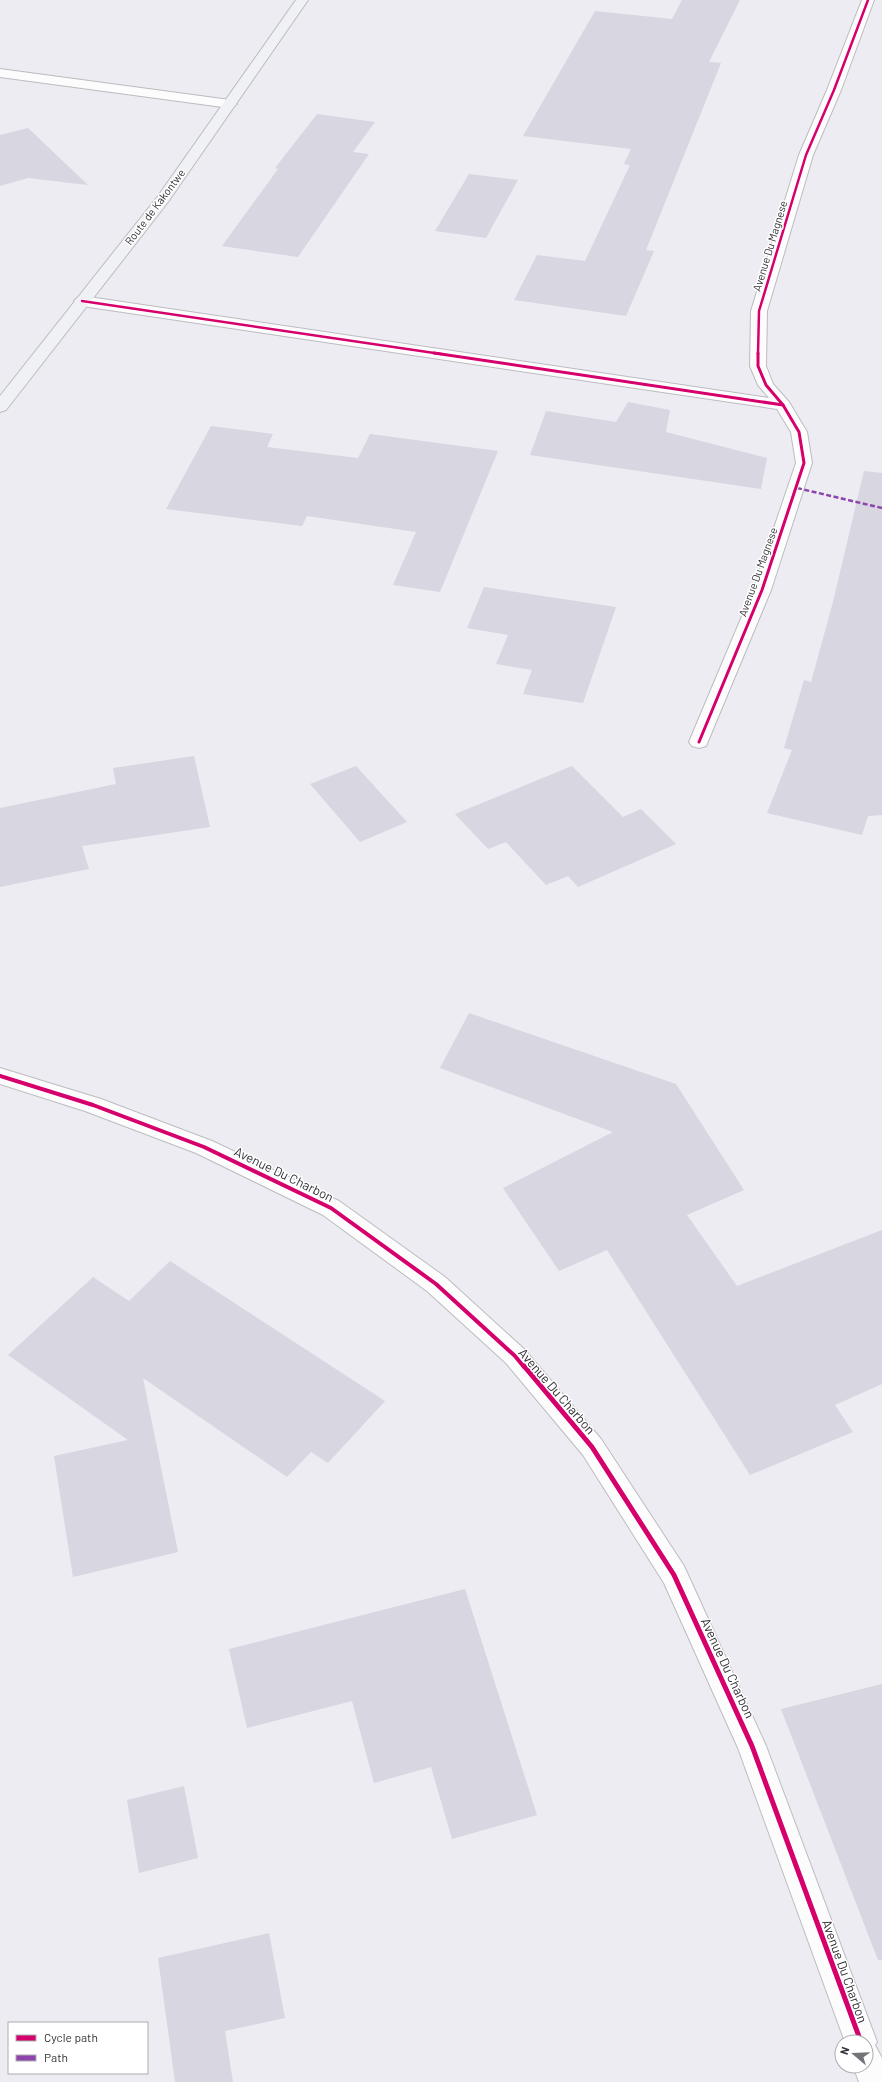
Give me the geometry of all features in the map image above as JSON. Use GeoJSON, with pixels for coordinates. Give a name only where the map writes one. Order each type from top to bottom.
{"type":"FeatureCollection","features":[{"type":"Feature","properties":{"kind":"street","name":"Route de Kakontwe"},"geometry":{"type":"LineString","coordinates":[[0,407],[163,199],[302,0]]}},
{"type":"Feature","properties":{"kind":"street","name":"Avenue Du Magnese"},"geometry":{"type":"LineString","coordinates":[[699,742],[762,590],[804,464],[799,432],[783,404],[766,384],[758,366],[759,311],[806,155],[834,90],[868,0]]}},
{"type":"Feature","properties":{"kind":"street"},"geometry":{"type":"LineString","coordinates":[[0,73],[230,104]]}},
{"type":"Feature","properties":{"kind":"street"},"geometry":{"type":"LineString","coordinates":[[82,301],[783,404]]}},
{"type":"Feature","properties":{"kind":"street","name":"Avenue Du Charbon"},"geometry":{"type":"LineString","coordinates":[[0,1076],[93,1105],[204,1147],[331,1208],[436,1284],[515,1356],[592,1447],[674,1575],[752,1746],[858,2034]]}},
{"type":"Feature","properties":{"kind":"building"},"geometry":{"type":"Polygon","coordinates":[[[682,0],[740,0],[709,62],[721,63],[646,250],[654,251],[626,316],[514,300],[537,255],[585,261],[630,165],[624,164],[631,149],[523,136],[595,11],[672,19],[682,0]]]}},
{"type":"Feature","properties":{"kind":"building"},"geometry":{"type":"Polygon","coordinates":[[[317,114],[375,122],[353,152],[369,154],[298,257],[222,246],[278,169],[275,168],[317,114]]]}},
{"type":"Feature","properties":{"kind":"building"},"geometry":{"type":"Polygon","coordinates":[[[28,128],[88,185],[28,178],[0,186],[0,135],[28,128]]]}},
{"type":"Feature","properties":{"kind":"building"},"geometry":{"type":"Polygon","coordinates":[[[469,174],[518,180],[486,238],[435,231],[469,174]]]}},
{"type":"Feature","properties":{"kind":"building"},"geometry":{"type":"Polygon","coordinates":[[[628,402],[670,410],[666,432],[767,458],[761,489],[530,455],[546,411],[616,422],[628,402]]]}},
{"type":"Feature","properties":{"kind":"building"},"geometry":{"type":"Polygon","coordinates":[[[211,426],[273,434],[267,447],[358,458],[370,434],[498,451],[440,592],[393,585],[416,532],[307,516],[302,526],[166,509],[211,426]]]}},
{"type":"Feature","properties":{"kind":"building"},"geometry":{"type":"Polygon","coordinates":[[[864,471],[882,473],[882,815],[868,816],[862,835],[767,813],[792,750],[784,748],[804,680],[811,682],[833,602],[864,471]]]}},
{"type":"Feature","properties":{"kind":"building"},"geometry":{"type":"Polygon","coordinates":[[[484,587],[616,607],[583,703],[523,694],[532,670],[496,664],[508,635],[467,628],[484,587]]]}},
{"type":"Feature","properties":{"kind":"building"},"geometry":{"type":"Polygon","coordinates":[[[194,756],[210,827],[82,846],[89,869],[0,887],[0,808],[116,784],[113,768],[194,756]]]}},
{"type":"Feature","properties":{"kind":"building"},"geometry":{"type":"Polygon","coordinates":[[[356,766],[407,822],[360,842],[310,784],[356,766]]]}},
{"type":"Feature","properties":{"kind":"building"},"geometry":{"type":"Polygon","coordinates":[[[572,766],[623,817],[641,809],[676,844],[578,887],[568,876],[546,885],[506,842],[488,849],[455,814],[572,766]]]}},
{"type":"Feature","properties":{"kind":"building"},"geometry":{"type":"Polygon","coordinates":[[[469,1013],[676,1084],[744,1190],[687,1215],[737,1286],[882,1230],[882,1384],[835,1405],[853,1432],[750,1475],[607,1250],[559,1271],[503,1188],[613,1132],[440,1068],[469,1013]]]}},
{"type":"Feature","properties":{"kind":"building"},"geometry":{"type":"Polygon","coordinates":[[[170,1261],[385,1401],[328,1463],[311,1452],[287,1477],[143,1378],[178,1552],[73,1577],[54,1456],[128,1440],[8,1355],[93,1277],[129,1301],[170,1261]]]}},
{"type":"Feature","properties":{"kind":"building"},"geometry":{"type":"Polygon","coordinates":[[[465,1589],[537,1815],[452,1839],[431,1767],[374,1783],[352,1701],[247,1728],[229,1649],[465,1589]]]}},
{"type":"Feature","properties":{"kind":"building"},"geometry":{"type":"Polygon","coordinates":[[[882,1684],[882,1960],[878,1960],[781,1709],[882,1684]]]}},
{"type":"Feature","properties":{"kind":"building"},"geometry":{"type":"Polygon","coordinates":[[[184,1786],[198,1858],[139,1873],[127,1800],[184,1786]]]}},
{"type":"Feature","properties":{"kind":"building"},"geometry":{"type":"Polygon","coordinates":[[[269,1933],[285,2018],[225,2031],[233,2082],[175,2082],[158,1958],[269,1933]]]}},
{"type":"Feature","properties":{"kind":"marked path"},"geometry":{"type":"LineString","coordinates":[[797,488],[882,508]]}},
{"type":"Feature","properties":{"kind":"cycle path"},"geometry":{"type":"LineString","coordinates":[[699,742],[762,590],[804,463],[799,432],[783,405],[766,385],[758,366],[759,311],[806,155],[834,90],[868,0]]}},
{"type":"Feature","properties":{"kind":"cycle path"},"geometry":{"type":"LineString","coordinates":[[82,301],[783,405]]}},
{"type":"Feature","properties":{"kind":"cycle path"},"geometry":{"type":"LineString","coordinates":[[0,1076],[93,1105],[204,1147],[331,1208],[436,1284],[515,1356],[592,1447],[674,1575],[752,1746],[858,2034]]}}]}
